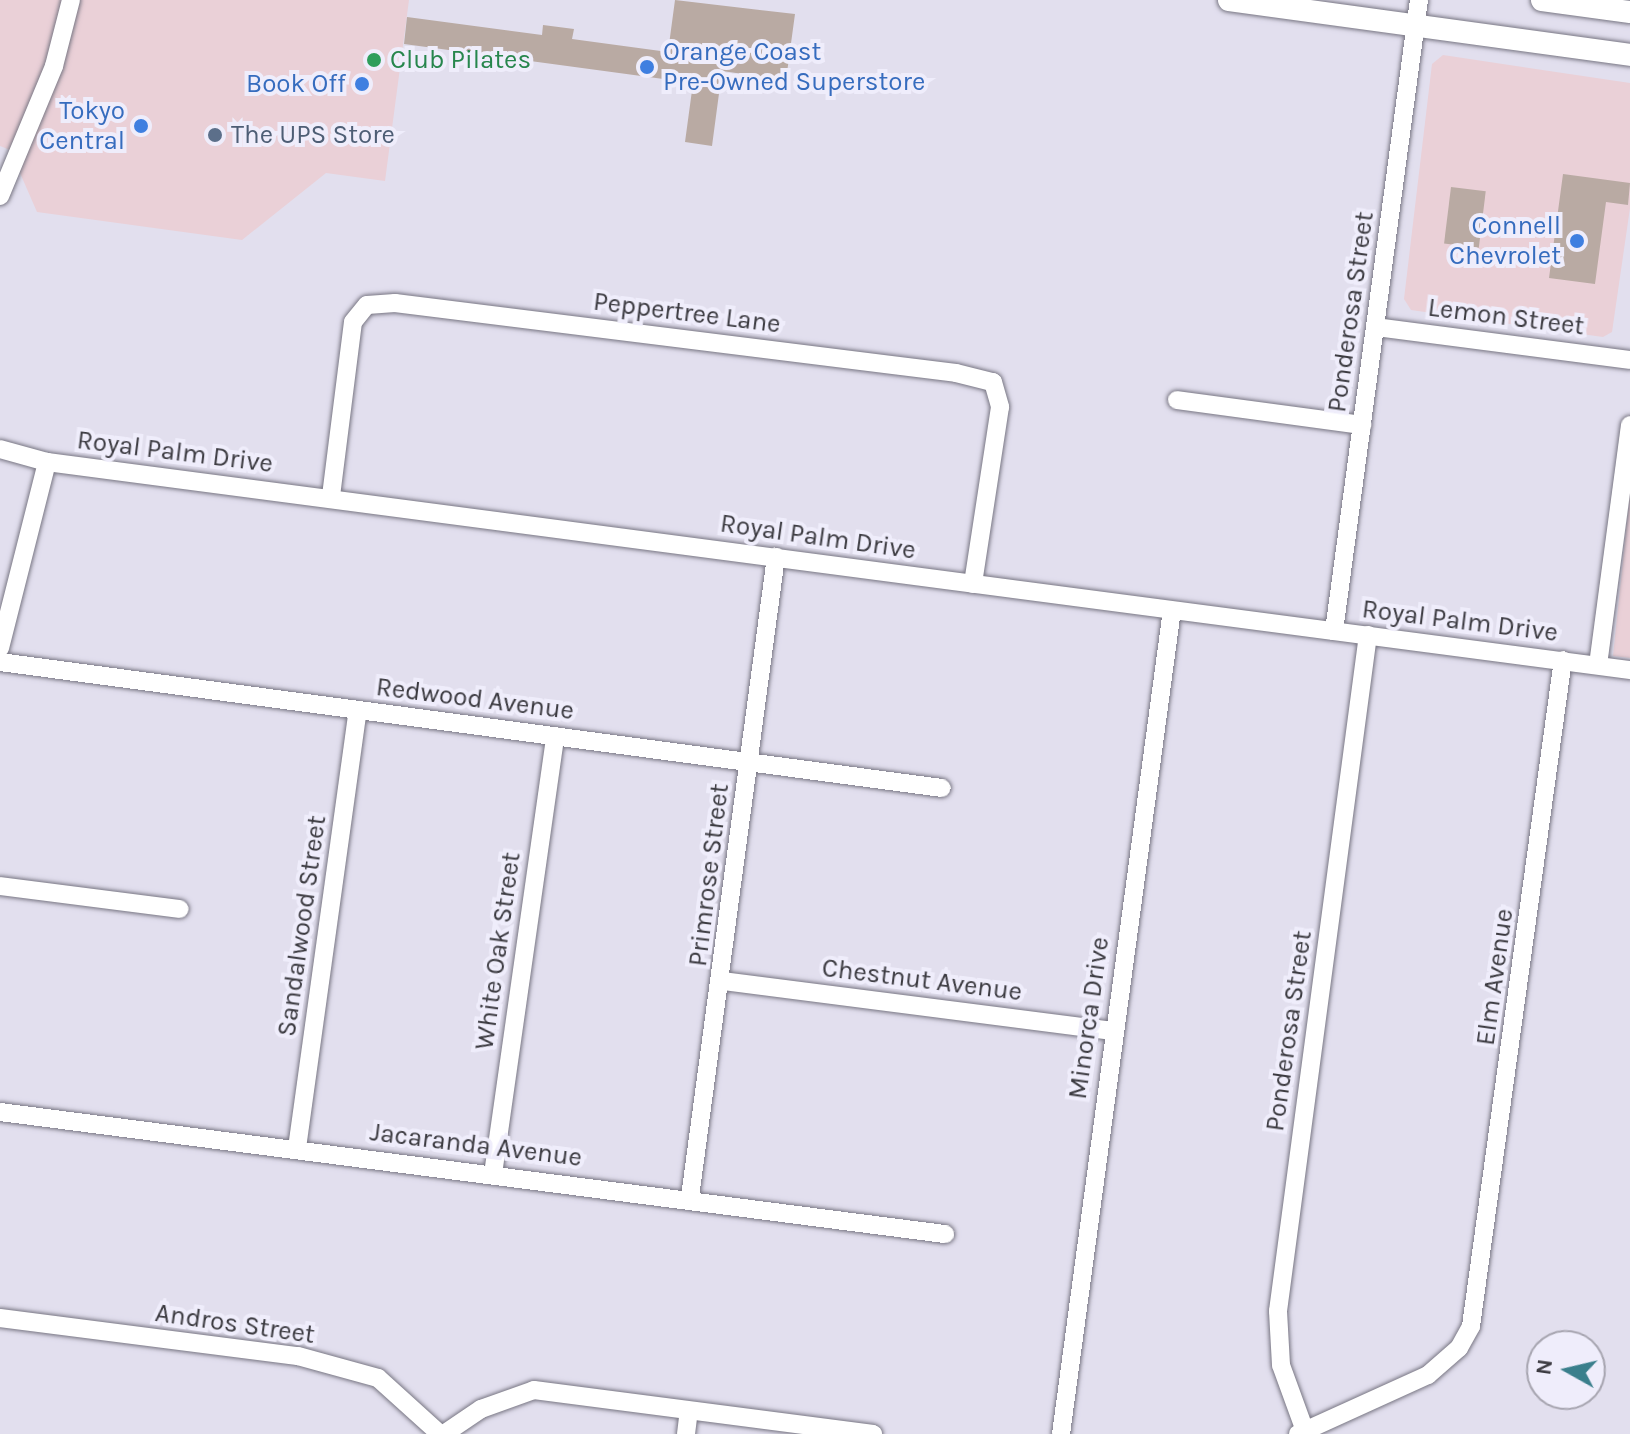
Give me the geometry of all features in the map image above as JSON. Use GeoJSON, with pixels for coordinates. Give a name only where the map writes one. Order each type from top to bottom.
{"type":"FeatureCollection","features":[{"type":"Feature","properties":{"kind":"main road"},"geometry":{"type":"LineString","coordinates":[[1229,0],[1630,55]]}},
{"type":"Feature","properties":{"kind":"main road"},"geometry":{"type":"LineString","coordinates":[[1542,0],[1630,12]]}},
{"type":"Feature","properties":{"kind":"street"},"geometry":{"type":"LineString","coordinates":[[0,196],[8,165],[71,0]]}},
{"type":"Feature","properties":{"kind":"street","name":"Ponderosa Street"},"geometry":{"type":"LineString","coordinates":[[1334,631],[1419,0]]}},
{"type":"Feature","properties":{"kind":"street","name":"Peppertree Lane"},"geometry":{"type":"LineString","coordinates":[[331,496],[353,322],[367,305],[395,303],[956,373],[993,382],[1000,407],[973,584]]}},
{"type":"Feature","properties":{"kind":"street","name":"Lemon Street"},"geometry":{"type":"LineString","coordinates":[[1376,327],[1630,360]]}},
{"type":"Feature","properties":{"kind":"street"},"geometry":{"type":"LineString","coordinates":[[1177,400],[1362,425]]}},
{"type":"Feature","properties":{"kind":"street"},"geometry":{"type":"LineString","coordinates":[[1598,665],[1630,425]]}},
{"type":"Feature","properties":{"kind":"street","name":"Royal Palm Drive"},"geometry":{"type":"LineString","coordinates":[[0,449],[47,462],[331,496],[1630,670]]}},
{"type":"Feature","properties":{"kind":"street"},"geometry":{"type":"LineString","coordinates":[[0,648],[47,462]]}},
{"type":"Feature","properties":{"kind":"street","name":"Primrose Street"},"geometry":{"type":"LineString","coordinates":[[690,1197],[723,981],[748,759],[776,557]]}},
{"type":"Feature","properties":{"kind":"street","name":"Minorca Drive"},"geometry":{"type":"LineString","coordinates":[[1061,1434],[1172,610]]}},
{"type":"Feature","properties":{"kind":"street","name":"Ponderosa Street"},"geometry":{"type":"LineString","coordinates":[[1302,1432],[1281,1365],[1278,1311],[1368,635]]}},
{"type":"Feature","properties":{"kind":"street","name":"Elm Avenue"},"geometry":{"type":"LineString","coordinates":[[1302,1432],[1441,1367],[1466,1337],[1478,1300],[1563,660]]}},
{"type":"Feature","properties":{"kind":"street","name":"Redwood Avenue"},"geometry":{"type":"LineString","coordinates":[[0,662],[358,711],[748,759],[942,788]]}},
{"type":"Feature","properties":{"kind":"street","name":"Sandalwood Street"},"geometry":{"type":"LineString","coordinates":[[297,1148],[358,711]]}},
{"type":"Feature","properties":{"kind":"street","name":"White Oak Street"},"geometry":{"type":"LineString","coordinates":[[493,1174],[555,736]]}},
{"type":"Feature","properties":{"kind":"street"},"geometry":{"type":"LineString","coordinates":[[0,886],[180,909]]}},
{"type":"Feature","properties":{"kind":"street","name":"Chestnut Avenue"},"geometry":{"type":"LineString","coordinates":[[723,981],[1114,1031]]}},
{"type":"Feature","properties":{"kind":"street","name":"Jacaranda Avenue"},"geometry":{"type":"LineString","coordinates":[[0,1112],[690,1197],[945,1234]]}},
{"type":"Feature","properties":{"kind":"street","name":"Andros Street"},"geometry":{"type":"LineString","coordinates":[[0,1318],[298,1356],[378,1378],[442,1434],[481,1409],[534,1390],[873,1434]]}},
{"type":"Feature","properties":{"kind":"street"},"geometry":{"type":"LineString","coordinates":[[686,1434],[689,1411]]}},
{"type":"Feature","properties":{"kind":"shaded area"},"geometry":{"type":"Polygon","coordinates":[[[0,0],[409,0],[385,181],[326,173],[242,240],[37,212],[10,150],[0,146],[0,0]]]}},
{"type":"Feature","properties":{"kind":"shaded area"},"geometry":{"type":"Polygon","coordinates":[[[1443,55],[1630,83],[1630,208],[1612,332],[1603,337],[1411,310],[1404,299],[1432,64],[1443,55]]]}},
{"type":"Feature","properties":{"kind":"shaded area"},"geometry":{"type":"Polygon","coordinates":[[[1630,492],[1630,658],[1613,656],[1630,492]]]}},
{"type":"Feature","properties":{"kind":"building","name":"Orange Coast Pre-Owned Superstore"},"geometry":{"type":"Polygon","coordinates":[[[675,0],[795,14],[786,80],[722,71],[712,146],[685,142],[693,83],[404,44],[407,17],[542,35],[543,25],[574,29],[572,39],[668,52],[675,0]]]}},
{"type":"Feature","properties":{"kind":"building","name":"Connell Chevrolet"},"geometry":{"type":"Polygon","coordinates":[[[1563,174],[1630,183],[1628,205],[1606,202],[1595,284],[1549,278],[1563,174]]]}},
{"type":"Feature","properties":{"kind":"building"},"geometry":{"type":"Polygon","coordinates":[[[1451,187],[1486,191],[1479,248],[1444,244],[1451,187]]]}},
{"type":"Feature","properties":{"kind":"place","name":"Club Pilates"},"geometry":{"type":"Point","coordinates":[374,60]}},
{"type":"Feature","properties":{"kind":"place","name":"Orange Coast Pre-Owned Superstore"},"geometry":{"type":"Point","coordinates":[647,67]}},
{"type":"Feature","properties":{"kind":"place","name":"Book Off"},"geometry":{"type":"Point","coordinates":[362,84]}},
{"type":"Feature","properties":{"kind":"place","name":"Tokyo Central"},"geometry":{"type":"Point","coordinates":[141,126]}},
{"type":"Feature","properties":{"kind":"place","name":"The UPS Store"},"geometry":{"type":"Point","coordinates":[215,135]}},
{"type":"Feature","properties":{"kind":"place","name":"Connell Chevrolet"},"geometry":{"type":"Point","coordinates":[1577,241]}}]}
